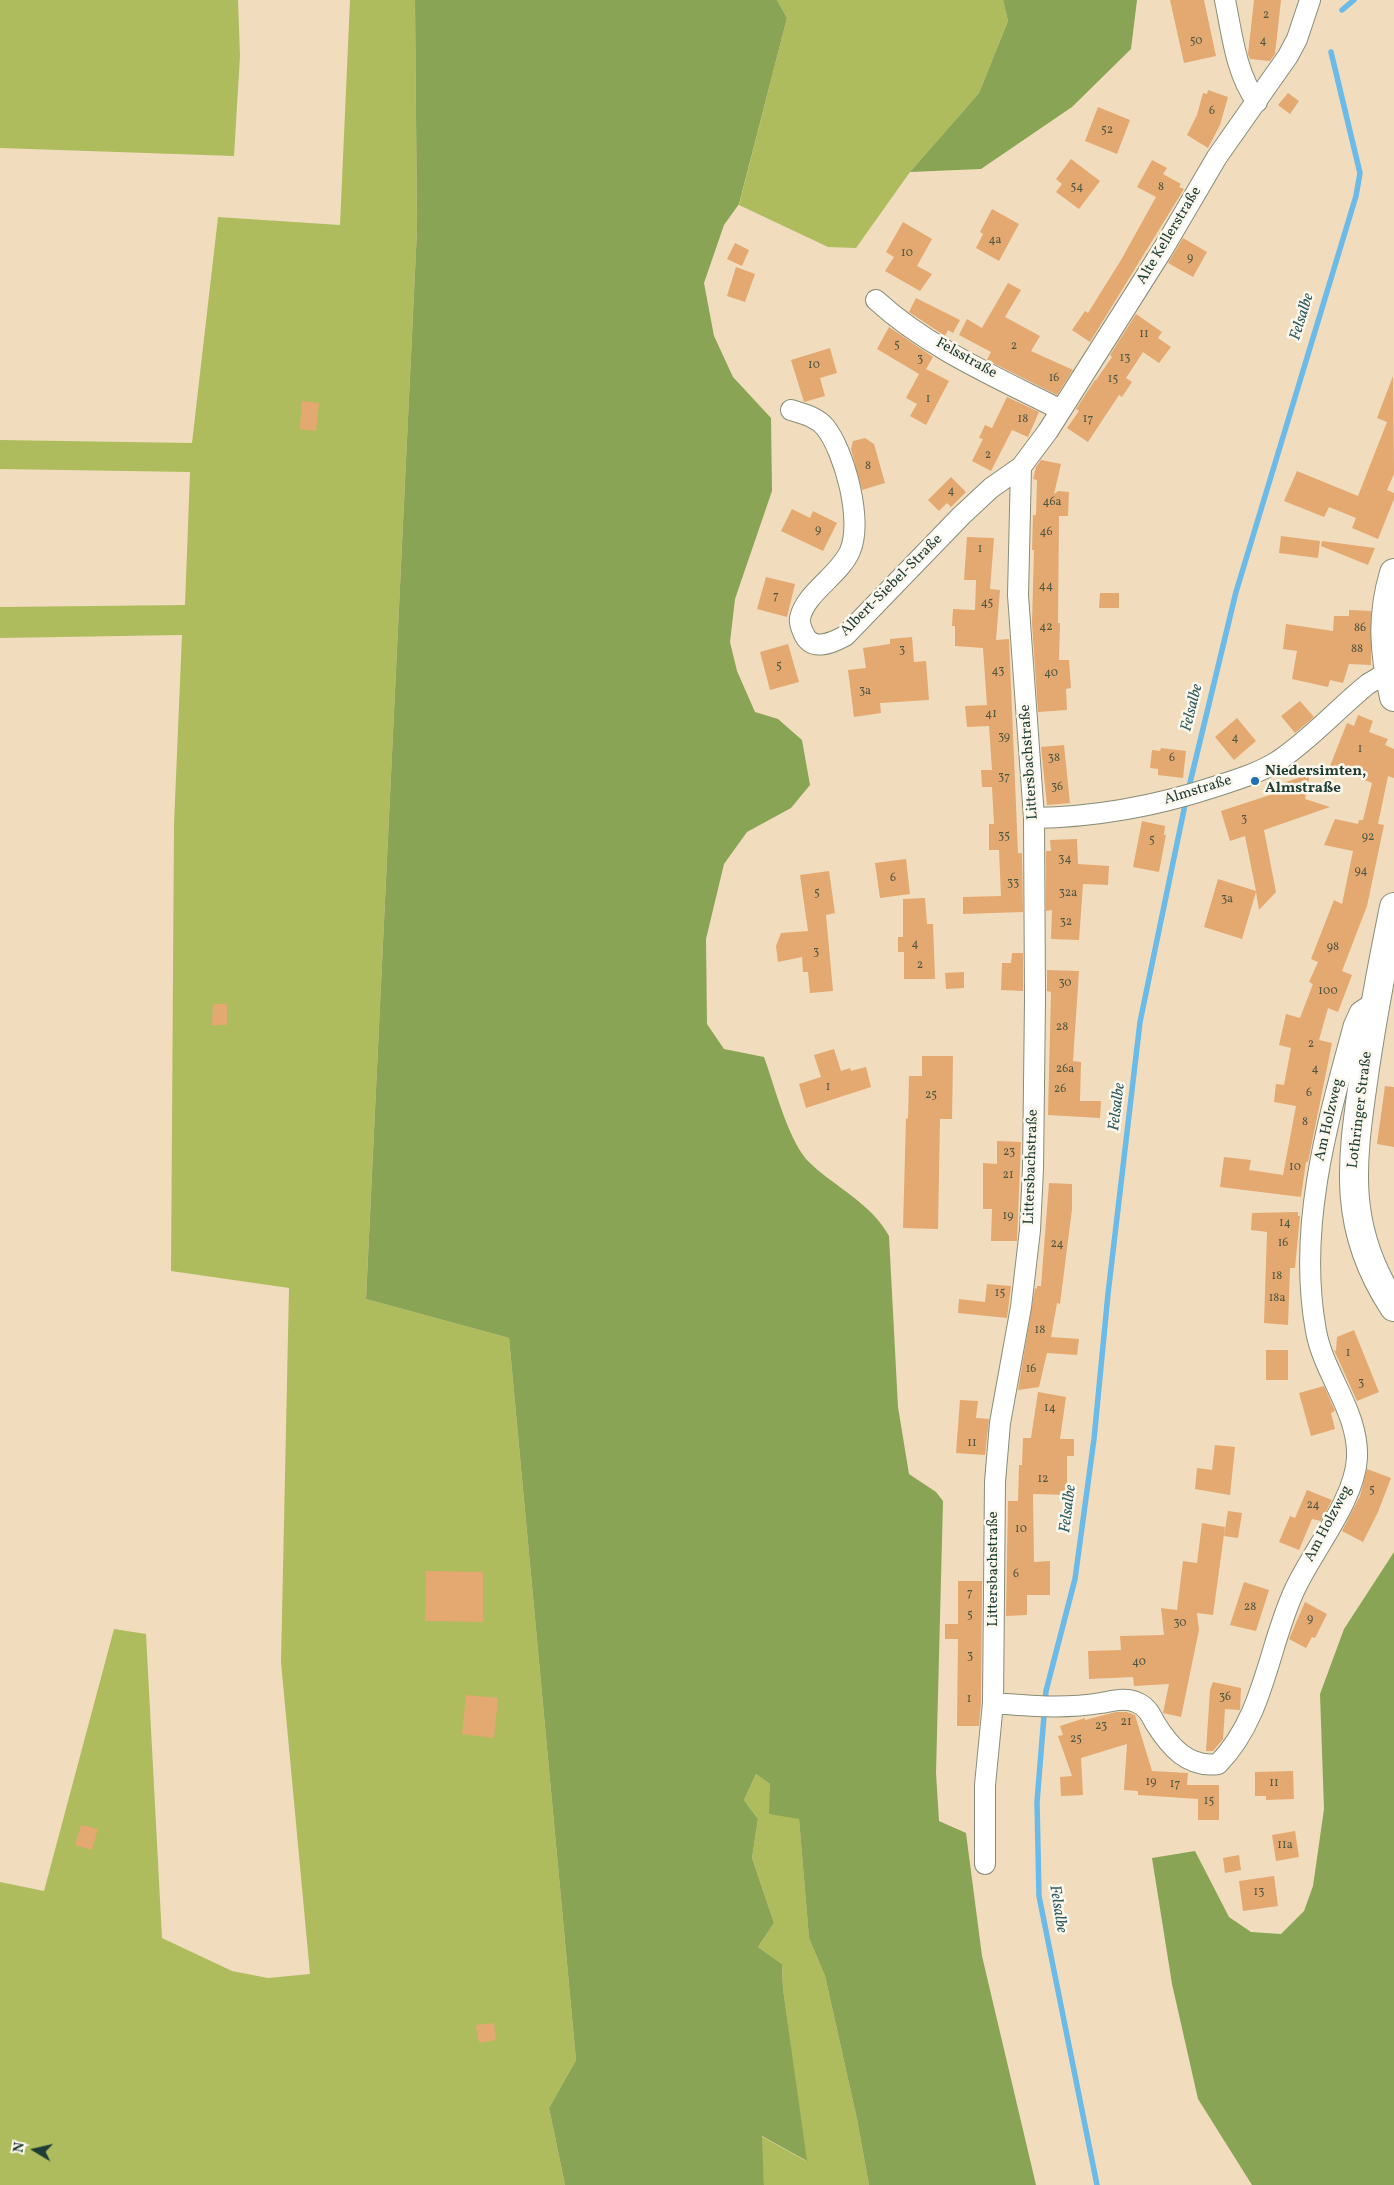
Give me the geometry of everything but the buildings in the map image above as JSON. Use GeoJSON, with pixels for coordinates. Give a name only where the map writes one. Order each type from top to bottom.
{"type":"FeatureCollection","features":[{"type":"Feature","properties":{"kind":"main road"},"geometry":{"type":"LineString","coordinates":[[1391,686],[1390,647],[1385,616],[1394,573]]}},
{"type":"Feature","properties":{"kind":"main road","name":"Lothringer Straße"},"geometry":{"type":"LineString","coordinates":[[1394,907],[1376,1002],[1352,1169],[1359,1226],[1366,1253],[1381,1288],[1394,1307]]}},
{"type":"Feature","properties":{"kind":"street"},"geometry":{"type":"LineString","coordinates":[[1225,0],[1239,64],[1246,85],[1257,102]]}},
{"type":"Feature","properties":{"kind":"street","name":"Alte Kellerstraße"},"geometry":{"type":"LineString","coordinates":[[1021,467],[1061,410],[1163,249],[1217,157],[1257,102],[1298,39],[1310,0]]}},
{"type":"Feature","properties":{"kind":"street","name":"Felsstraße"},"geometry":{"type":"LineString","coordinates":[[876,300],[900,319],[948,351],[1061,410]]}},
{"type":"Feature","properties":{"kind":"street","name":"Albert-Siebel-Straße"},"geometry":{"type":"LineString","coordinates":[[791,410],[815,419],[824,427],[834,443],[850,490],[854,518],[854,536],[843,564],[810,600],[800,618],[800,625],[805,637],[811,643],[819,646],[845,636],[961,516],[991,488],[1021,467]]}},
{"type":"Feature","properties":{"kind":"street","name":"Littersbachstraße"},"geometry":{"type":"LineString","coordinates":[[984,1864],[984,1785],[993,1703],[994,1482],[1000,1423],[1021,1307],[1030,1230],[1033,1169],[1036,1000],[1034,818],[1018,595],[1021,467]]}},
{"type":"Feature","properties":{"kind":"street","name":"Almstraße"},"geometry":{"type":"LineString","coordinates":[[1034,818],[1105,813],[1186,796],[1246,776],[1275,762],[1295,749],[1368,684],[1378,678],[1391,686]]}},
{"type":"Feature","properties":{"kind":"street","name":"Am Holzweg"},"geometry":{"type":"LineString","coordinates":[[993,1703],[1032,1706],[1075,1706],[1117,1700],[1135,1701],[1146,1708],[1163,1735],[1184,1757],[1192,1762],[1210,1765],[1218,1764],[1239,1739],[1254,1708],[1277,1633],[1295,1588],[1339,1509],[1354,1476],[1356,1443],[1352,1419],[1324,1358],[1317,1334],[1310,1278],[1311,1246],[1314,1202],[1331,1112],[1354,1025],[1360,1012],[1376,1002]]}},
{"type":"Feature","properties":{"kind":"green space"},"geometry":{"type":"Polygon","coordinates":[[[0,0],[238,0],[240,56],[234,156],[0,148],[0,0]]]}},
{"type":"Feature","properties":{"kind":"green space"},"geometry":{"type":"Polygon","coordinates":[[[350,0],[415,0],[417,230],[366,1299],[509,1338],[576,2060],[549,2108],[565,2185],[0,2185],[0,1882],[44,1891],[114,1629],[146,1634],[162,1938],[232,1971],[268,1978],[310,1974],[281,1662],[289,1288],[171,1271],[174,824],[182,635],[0,638],[0,607],[185,605],[190,472],[0,469],[0,440],[192,443],[218,217],[340,225],[350,0]]]}},
{"type":"Feature","properties":{"kind":"green space"},"geometry":{"type":"Polygon","coordinates":[[[415,0],[777,0],[787,18],[739,204],[724,225],[704,283],[714,336],[733,377],[771,418],[772,491],[735,599],[730,642],[737,671],[755,712],[778,719],[802,740],[810,785],[791,808],[747,832],[724,864],[706,939],[707,1024],[724,1049],[764,1057],[789,1128],[802,1154],[820,1172],[873,1214],[889,1236],[898,1407],[909,1474],[936,1492],[943,1501],[936,1773],[939,1821],[966,1833],[982,1956],[1036,2185],[869,2185],[857,2119],[825,1976],[809,1938],[799,1819],[769,1814],[770,1784],[756,1774],[744,1800],[758,1819],[752,1858],[774,1923],[758,1947],[782,1964],[783,1989],[807,2161],[762,2136],[764,2185],[565,2185],[549,2108],[576,2060],[509,1338],[366,1299],[417,230],[415,0]]]}},
{"type":"Feature","properties":{"kind":"green space"},"geometry":{"type":"Polygon","coordinates":[[[777,0],[1003,0],[1008,21],[979,93],[910,172],[856,248],[828,247],[739,205],[787,18],[777,0]]]}},
{"type":"Feature","properties":{"kind":"green space"},"geometry":{"type":"Polygon","coordinates":[[[1003,0],[1137,0],[1131,49],[1072,107],[981,169],[910,172],[979,93],[1008,21],[1003,0]]]}},
{"type":"Feature","properties":{"kind":"green space"},"geometry":{"type":"Polygon","coordinates":[[[1394,1552],[1394,2185],[1252,2185],[1198,2099],[1172,1984],[1152,1858],[1195,1851],[1229,1917],[1251,1932],[1281,1934],[1304,1911],[1313,1886],[1324,1809],[1320,1694],[1344,1629],[1394,1552]]]}},
{"type":"Feature","properties":{"kind":"green space"},"geometry":{"type":"Polygon","coordinates":[[[756,1774],[770,1784],[799,1818],[809,1938],[825,1976],[857,2119],[869,2185],[764,2185],[761,2136],[806,2161],[783,1989],[782,1964],[758,1947],[774,1923],[752,1858],[758,1819],[744,1800],[756,1774]]]}},
{"type":"Feature","properties":{"kind":"waterway"},"geometry":{"type":"LineString","coordinates":[[1342,10],[1354,0]]}},
{"type":"Feature","properties":{"kind":"waterway","name":"Felsalbe"},"geometry":{"type":"LineString","coordinates":[[1188,791],[1236,592],[1356,196],[1360,173],[1331,52]]}},
{"type":"Feature","properties":{"kind":"waterway","name":"Felsalbe"},"geometry":{"type":"LineString","coordinates":[[1097,2185],[1039,1896],[1037,1802],[1046,1691],[1075,1579],[1094,1439],[1108,1294],[1140,1022],[1186,800]]}},
{"type":"Feature","properties":{"kind":"place","name":"Niedersimten, Almstraße"},"geometry":{"type":"Point","coordinates":[1255,781]}}]}
